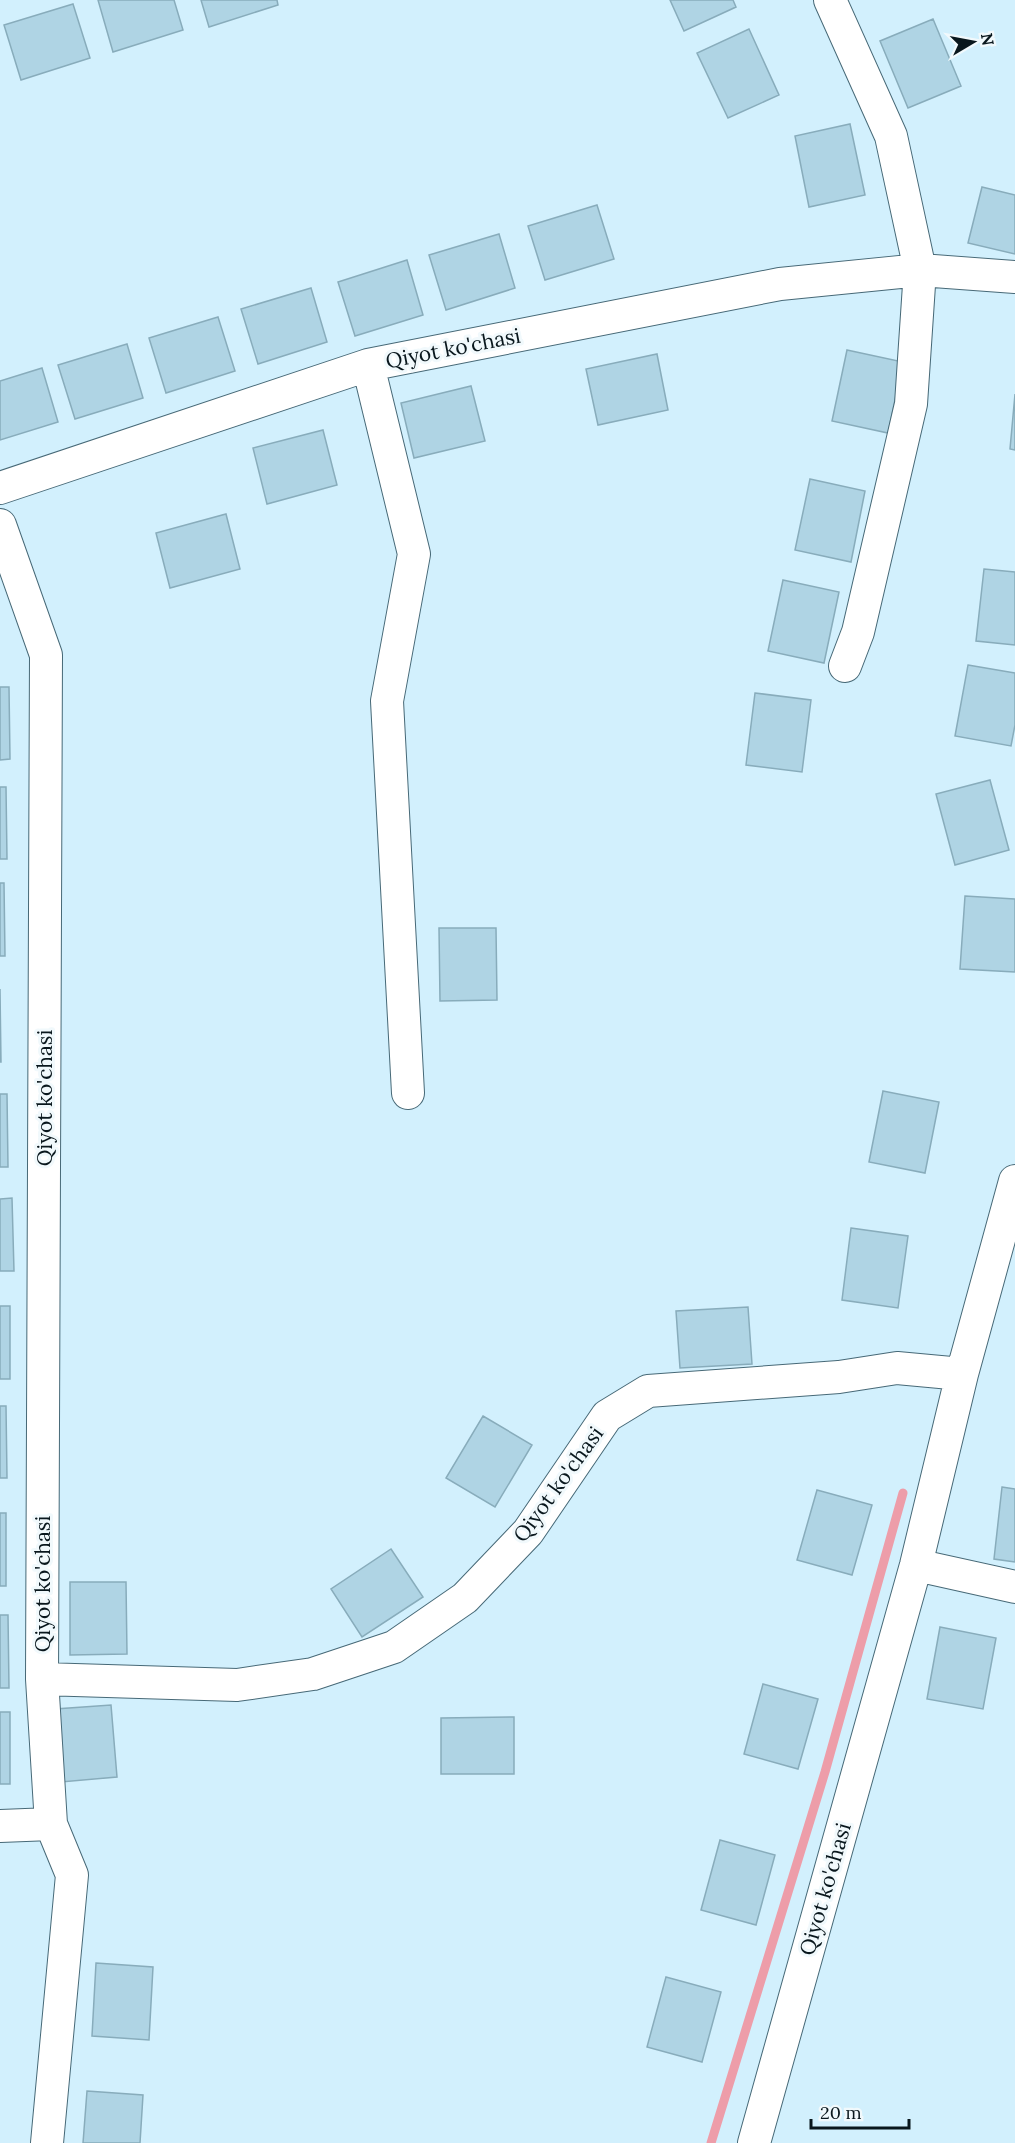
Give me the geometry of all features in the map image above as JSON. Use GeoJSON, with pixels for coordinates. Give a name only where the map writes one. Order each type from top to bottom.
{"type":"FeatureCollection","features":[{"type":"Feature","properties":{"kind":"street"},"geometry":{"type":"LineString","coordinates":[[830,0],[891,136],[920,270],[911,404],[858,632],[845,666]]}},
{"type":"Feature","properties":{"kind":"street","name":"Qiyot ko'chasi"},"geometry":{"type":"LineString","coordinates":[[0,488],[368,365],[780,284],[920,270],[1015,277]]}},
{"type":"Feature","properties":{"kind":"street"},"geometry":{"type":"LineString","coordinates":[[368,365],[414,554],[387,701],[408,1093]]}},
{"type":"Feature","properties":{"kind":"street","name":"Qiyot ko'chasi"},"geometry":{"type":"LineString","coordinates":[[0,525],[46,655],[42,1679],[51,1824],[72,1875],[47,2143]]}},
{"type":"Feature","properties":{"kind":"street","name":"Qiyot ko'chasi"},"geometry":{"type":"LineString","coordinates":[[754,2143],[916,1565],[962,1374],[1015,1181]]}},
{"type":"Feature","properties":{"kind":"street","name":"Qiyot ko'chasi"},"geometry":{"type":"LineString","coordinates":[[42,1679],[237,1685],[313,1674],[394,1647],[465,1598],[528,1532],[607,1416],[648,1391],[839,1377],[897,1368],[962,1374]]}},
{"type":"Feature","properties":{"kind":"street"},"geometry":{"type":"LineString","coordinates":[[916,1565],[1015,1587]]}},
{"type":"Feature","properties":{"kind":"street"},"geometry":{"type":"LineString","coordinates":[[0,1826],[51,1824]]}},
{"type":"Feature","properties":{"kind":"building"},"geometry":{"type":"Polygon","coordinates":[[[98,0],[174,0],[183,30],[113,52],[98,0]]]}},
{"type":"Feature","properties":{"kind":"building"},"geometry":{"type":"Polygon","coordinates":[[[201,0],[277,0],[278,5],[209,27],[201,0]]]}},
{"type":"Feature","properties":{"kind":"building"},"geometry":{"type":"Polygon","coordinates":[[[670,0],[733,0],[736,7],[684,31],[670,0]]]}},
{"type":"Feature","properties":{"kind":"building"},"geometry":{"type":"Polygon","coordinates":[[[73,4],[90,58],[21,80],[4,25],[73,4]]]}},
{"type":"Feature","properties":{"kind":"building"},"geometry":{"type":"Polygon","coordinates":[[[933,19],[961,86],[908,108],[880,41],[933,19]]]}},
{"type":"Feature","properties":{"kind":"building"},"geometry":{"type":"Polygon","coordinates":[[[749,29],[779,95],[728,118],[697,53],[749,29]]]}},
{"type":"Feature","properties":{"kind":"building"},"geometry":{"type":"Polygon","coordinates":[[[850,124],[865,195],[809,207],[795,136],[850,124]]]}},
{"type":"Feature","properties":{"kind":"building"},"geometry":{"type":"Polygon","coordinates":[[[982,187],[1015,195],[1015,254],[968,243],[982,187]]]}},
{"type":"Feature","properties":{"kind":"building"},"geometry":{"type":"Polygon","coordinates":[[[597,205],[614,259],[545,280],[528,226],[597,205]]]}},
{"type":"Feature","properties":{"kind":"building"},"geometry":{"type":"Polygon","coordinates":[[[499,234],[515,288],[446,310],[429,255],[499,234]]]}},
{"type":"Feature","properties":{"kind":"building"},"geometry":{"type":"Polygon","coordinates":[[[407,260],[423,315],[355,336],[338,282],[407,260]]]}},
{"type":"Feature","properties":{"kind":"building"},"geometry":{"type":"Polygon","coordinates":[[[311,288],[327,342],[258,364],[241,309],[311,288]]]}},
{"type":"Feature","properties":{"kind":"building"},"geometry":{"type":"Polygon","coordinates":[[[218,317],[235,371],[166,393],[149,338],[218,317]]]}},
{"type":"Feature","properties":{"kind":"building"},"geometry":{"type":"Polygon","coordinates":[[[127,344],[143,398],[75,419],[58,365],[127,344]]]}},
{"type":"Feature","properties":{"kind":"building"},"geometry":{"type":"Polygon","coordinates":[[[847,350],[903,362],[888,433],[832,421],[847,350]]]}},
{"type":"Feature","properties":{"kind":"building"},"geometry":{"type":"Polygon","coordinates":[[[657,354],[668,410],[598,425],[586,369],[657,354]]]}},
{"type":"Feature","properties":{"kind":"building"},"geometry":{"type":"Polygon","coordinates":[[[42,368],[58,422],[0,440],[0,381],[42,368]]]}},
{"type":"Feature","properties":{"kind":"building"},"geometry":{"type":"Polygon","coordinates":[[[471,386],[485,441],[414,458],[401,403],[471,386]]]}},
{"type":"Feature","properties":{"kind":"building"},"geometry":{"type":"Polygon","coordinates":[[[1015,394],[1015,450],[1010,449],[1015,394]]]}},
{"type":"Feature","properties":{"kind":"building"},"geometry":{"type":"Polygon","coordinates":[[[323,430],[337,485],[267,504],[253,448],[323,430]]]}},
{"type":"Feature","properties":{"kind":"building"},"geometry":{"type":"Polygon","coordinates":[[[810,479],[865,491],[851,562],[795,550],[810,479]]]}},
{"type":"Feature","properties":{"kind":"building"},"geometry":{"type":"Polygon","coordinates":[[[226,514],[240,569],[170,588],[156,533],[226,514]]]}},
{"type":"Feature","properties":{"kind":"building"},"geometry":{"type":"Polygon","coordinates":[[[984,569],[1015,572],[1015,645],[976,641],[984,569]]]}},
{"type":"Feature","properties":{"kind":"building"},"geometry":{"type":"Polygon","coordinates":[[[783,580],[839,592],[824,663],[768,651],[783,580]]]}},
{"type":"Feature","properties":{"kind":"building"},"geometry":{"type":"Polygon","coordinates":[[[968,665],[1015,673],[1015,725],[1011,746],[955,736],[968,665]]]}},
{"type":"Feature","properties":{"kind":"building"},"geometry":{"type":"Polygon","coordinates":[[[0,687],[9,687],[10,759],[0,760],[0,687]]]}},
{"type":"Feature","properties":{"kind":"building"},"geometry":{"type":"Polygon","coordinates":[[[755,693],[811,700],[802,772],[746,765],[755,693]]]}},
{"type":"Feature","properties":{"kind":"building"},"geometry":{"type":"Polygon","coordinates":[[[990,780],[1009,850],[955,865],[936,794],[990,780]]]}},
{"type":"Feature","properties":{"kind":"building"},"geometry":{"type":"Polygon","coordinates":[[[0,787],[6,787],[7,859],[0,859],[0,787]]]}},
{"type":"Feature","properties":{"kind":"building"},"geometry":{"type":"Polygon","coordinates":[[[0,883],[4,883],[5,956],[0,956],[0,883]]]}},
{"type":"Feature","properties":{"kind":"building"},"geometry":{"type":"Polygon","coordinates":[[[965,896],[1015,899],[1015,972],[960,969],[965,896]]]}},
{"type":"Feature","properties":{"kind":"building"},"geometry":{"type":"Polygon","coordinates":[[[439,928],[496,928],[497,1000],[440,1001],[439,928]]]}},
{"type":"Feature","properties":{"kind":"building"},"geometry":{"type":"Polygon","coordinates":[[[0,989],[1,1062],[0,1062],[0,989]]]}},
{"type":"Feature","properties":{"kind":"building"},"geometry":{"type":"Polygon","coordinates":[[[883,1091],[939,1102],[925,1173],[869,1162],[883,1091]]]}},
{"type":"Feature","properties":{"kind":"building"},"geometry":{"type":"Polygon","coordinates":[[[0,1094],[7,1094],[8,1167],[0,1167],[0,1094]]]}},
{"type":"Feature","properties":{"kind":"building"},"geometry":{"type":"Polygon","coordinates":[[[12,1198],[14,1271],[0,1271],[0,1199],[12,1198]]]}},
{"type":"Feature","properties":{"kind":"building"},"geometry":{"type":"Polygon","coordinates":[[[851,1228],[908,1236],[898,1308],[842,1300],[851,1228]]]}},
{"type":"Feature","properties":{"kind":"building"},"geometry":{"type":"Polygon","coordinates":[[[0,1306],[10,1306],[10,1379],[0,1379],[0,1306]]]}},
{"type":"Feature","properties":{"kind":"building"},"geometry":{"type":"Polygon","coordinates":[[[748,1307],[752,1364],[680,1368],[676,1311],[748,1307]]]}},
{"type":"Feature","properties":{"kind":"building"},"geometry":{"type":"Polygon","coordinates":[[[0,1406],[6,1406],[7,1478],[0,1478],[0,1406]]]}},
{"type":"Feature","properties":{"kind":"building"},"geometry":{"type":"Polygon","coordinates":[[[483,1416],[532,1445],[495,1507],[446,1478],[483,1416]]]}},
{"type":"Feature","properties":{"kind":"building"},"geometry":{"type":"Polygon","coordinates":[[[1002,1487],[1015,1489],[1015,1562],[994,1559],[1002,1487]]]}},
{"type":"Feature","properties":{"kind":"building"},"geometry":{"type":"Polygon","coordinates":[[[817,1490],[872,1505],[852,1575],[797,1560],[817,1490]]]}},
{"type":"Feature","properties":{"kind":"building"},"geometry":{"type":"Polygon","coordinates":[[[0,1513],[6,1513],[6,1586],[0,1586],[0,1513]]]}},
{"type":"Feature","properties":{"kind":"building"},"geometry":{"type":"Polygon","coordinates":[[[391,1549],[423,1597],[362,1637],[331,1589],[391,1549]]]}},
{"type":"Feature","properties":{"kind":"building"},"geometry":{"type":"Polygon","coordinates":[[[70,1582],[126,1582],[127,1654],[70,1655],[70,1582]]]}},
{"type":"Feature","properties":{"kind":"building"},"geometry":{"type":"Polygon","coordinates":[[[0,1615],[8,1615],[9,1688],[0,1688],[0,1615]]]}},
{"type":"Feature","properties":{"kind":"building"},"geometry":{"type":"Polygon","coordinates":[[[940,1627],[996,1638],[983,1709],[927,1699],[940,1627]]]}},
{"type":"Feature","properties":{"kind":"building"},"geometry":{"type":"Polygon","coordinates":[[[763,1684],[818,1699],[798,1769],[744,1754],[763,1684]]]}},
{"type":"Feature","properties":{"kind":"building"},"geometry":{"type":"Polygon","coordinates":[[[111,1705],[117,1777],[61,1782],[55,1709],[111,1705]]]}},
{"type":"Feature","properties":{"kind":"building"},"geometry":{"type":"Polygon","coordinates":[[[0,1712],[10,1712],[10,1784],[0,1784],[0,1712]]]}},
{"type":"Feature","properties":{"kind":"building"},"geometry":{"type":"Polygon","coordinates":[[[514,1717],[514,1774],[441,1774],[441,1718],[514,1717]]]}},
{"type":"Feature","properties":{"kind":"building"},"geometry":{"type":"Polygon","coordinates":[[[720,1840],[775,1855],[756,1925],[701,1910],[720,1840]]]}},
{"type":"Feature","properties":{"kind":"building"},"geometry":{"type":"Polygon","coordinates":[[[96,1963],[153,1967],[149,2040],[92,2036],[96,1963]]]}},
{"type":"Feature","properties":{"kind":"building"},"geometry":{"type":"Polygon","coordinates":[[[666,1977],[721,1992],[702,2062],[647,2047],[666,1977]]]}},
{"type":"Feature","properties":{"kind":"building"},"geometry":{"type":"Polygon","coordinates":[[[87,2091],[143,2095],[140,2143],[83,2143],[87,2091]]]}},
{"type":"Feature","properties":{"kind":"waterway"},"geometry":{"type":"LineString","coordinates":[[711,2143],[825,1772],[903,1493]]}}]}
